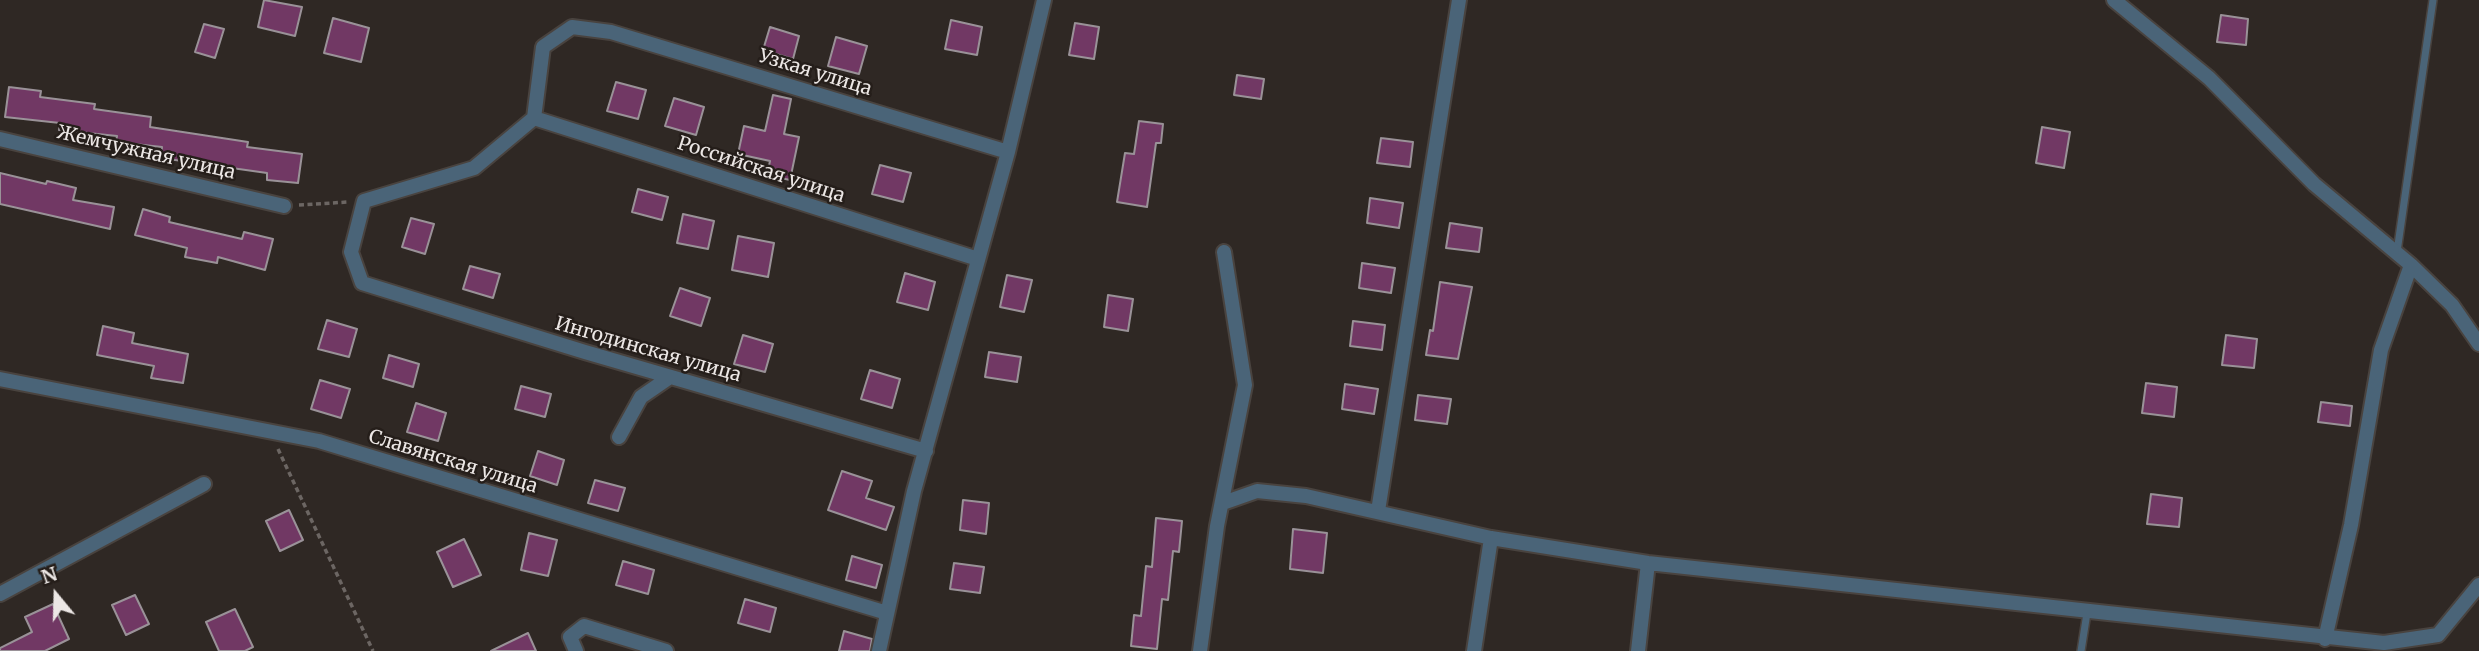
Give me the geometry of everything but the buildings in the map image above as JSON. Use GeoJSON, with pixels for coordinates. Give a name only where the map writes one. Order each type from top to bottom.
{"type":"FeatureCollection","features":[{"type":"Feature","properties":{"kind":"street"},"geometry":{"type":"LineString","coordinates":[[879,651],[926,451],[1008,152],[1044,0]]}},
{"type":"Feature","properties":{"kind":"street"},"geometry":{"type":"LineString","coordinates":[[1378,511],[1459,0]]}},
{"type":"Feature","properties":{"kind":"street"},"geometry":{"type":"LineString","coordinates":[[2114,0],[2209,78],[2314,184],[2411,265],[2452,305],[2479,344]]}},
{"type":"Feature","properties":{"kind":"street","name":"Узкая улица"},"geometry":{"type":"LineString","coordinates":[[534,118],[543,47],[572,27],[611,32],[1008,152]]}},
{"type":"Feature","properties":{"kind":"street"},"geometry":{"type":"LineString","coordinates":[[364,201],[474,168],[534,118]]}},
{"type":"Feature","properties":{"kind":"street","name":"Российская улица"},"geometry":{"type":"LineString","coordinates":[[534,118],[978,259]]}},
{"type":"Feature","properties":{"kind":"street","name":"Жемчужная улица"},"geometry":{"type":"LineString","coordinates":[[0,139],[284,206]]}},
{"type":"Feature","properties":{"kind":"street","name":"Ингодинская улица"},"geometry":{"type":"LineString","coordinates":[[364,201],[351,252],[362,283],[670,377],[926,451]]}},
{"type":"Feature","properties":{"kind":"street"},"geometry":{"type":"LineString","coordinates":[[1200,651],[1217,526],[1245,385],[1224,252]]}},
{"type":"Feature","properties":{"kind":"street"},"geometry":{"type":"LineString","coordinates":[[2325,639],[2351,525],[2381,350],[2411,265]]}},
{"type":"Feature","properties":{"kind":"street"},"geometry":{"type":"LineString","coordinates":[[619,437],[641,397],[670,377]]}},
{"type":"Feature","properties":{"kind":"street","name":"Славянская улица"},"geometry":{"type":"LineString","coordinates":[[0,379],[319,441],[887,612]]}},
{"type":"Feature","properties":{"kind":"street"},"geometry":{"type":"LineString","coordinates":[[0,594],[204,484]]}},
{"type":"Feature","properties":{"kind":"street"},"geometry":{"type":"LineString","coordinates":[[1223,503],[1256,491],[1306,496],[1491,538],[1648,563],[2325,639],[2384,643],[2438,635],[2479,585]]}},
{"type":"Feature","properties":{"kind":"street"},"geometry":{"type":"LineString","coordinates":[[1475,651],[1491,538]]}},
{"type":"Feature","properties":{"kind":"street"},"geometry":{"type":"LineString","coordinates":[[1638,651],[1648,563]]}},
{"type":"Feature","properties":{"kind":"street"},"geometry":{"type":"LineString","coordinates":[[576,651],[570,637],[584,626],[666,651]]}},
{"type":"Feature","properties":{"kind":"lane"},"geometry":{"type":"LineString","coordinates":[[2397,253],[2433,0]]}},
{"type":"Feature","properties":{"kind":"lane"},"geometry":{"type":"LineString","coordinates":[[2081,651],[2087,613]]}},
{"type":"Feature","properties":{"kind":"path"},"geometry":{"type":"LineString","coordinates":[[284,206],[364,201]]}},
{"type":"Feature","properties":{"kind":"path"},"geometry":{"type":"LineString","coordinates":[[269,432],[373,651]]}}]}
